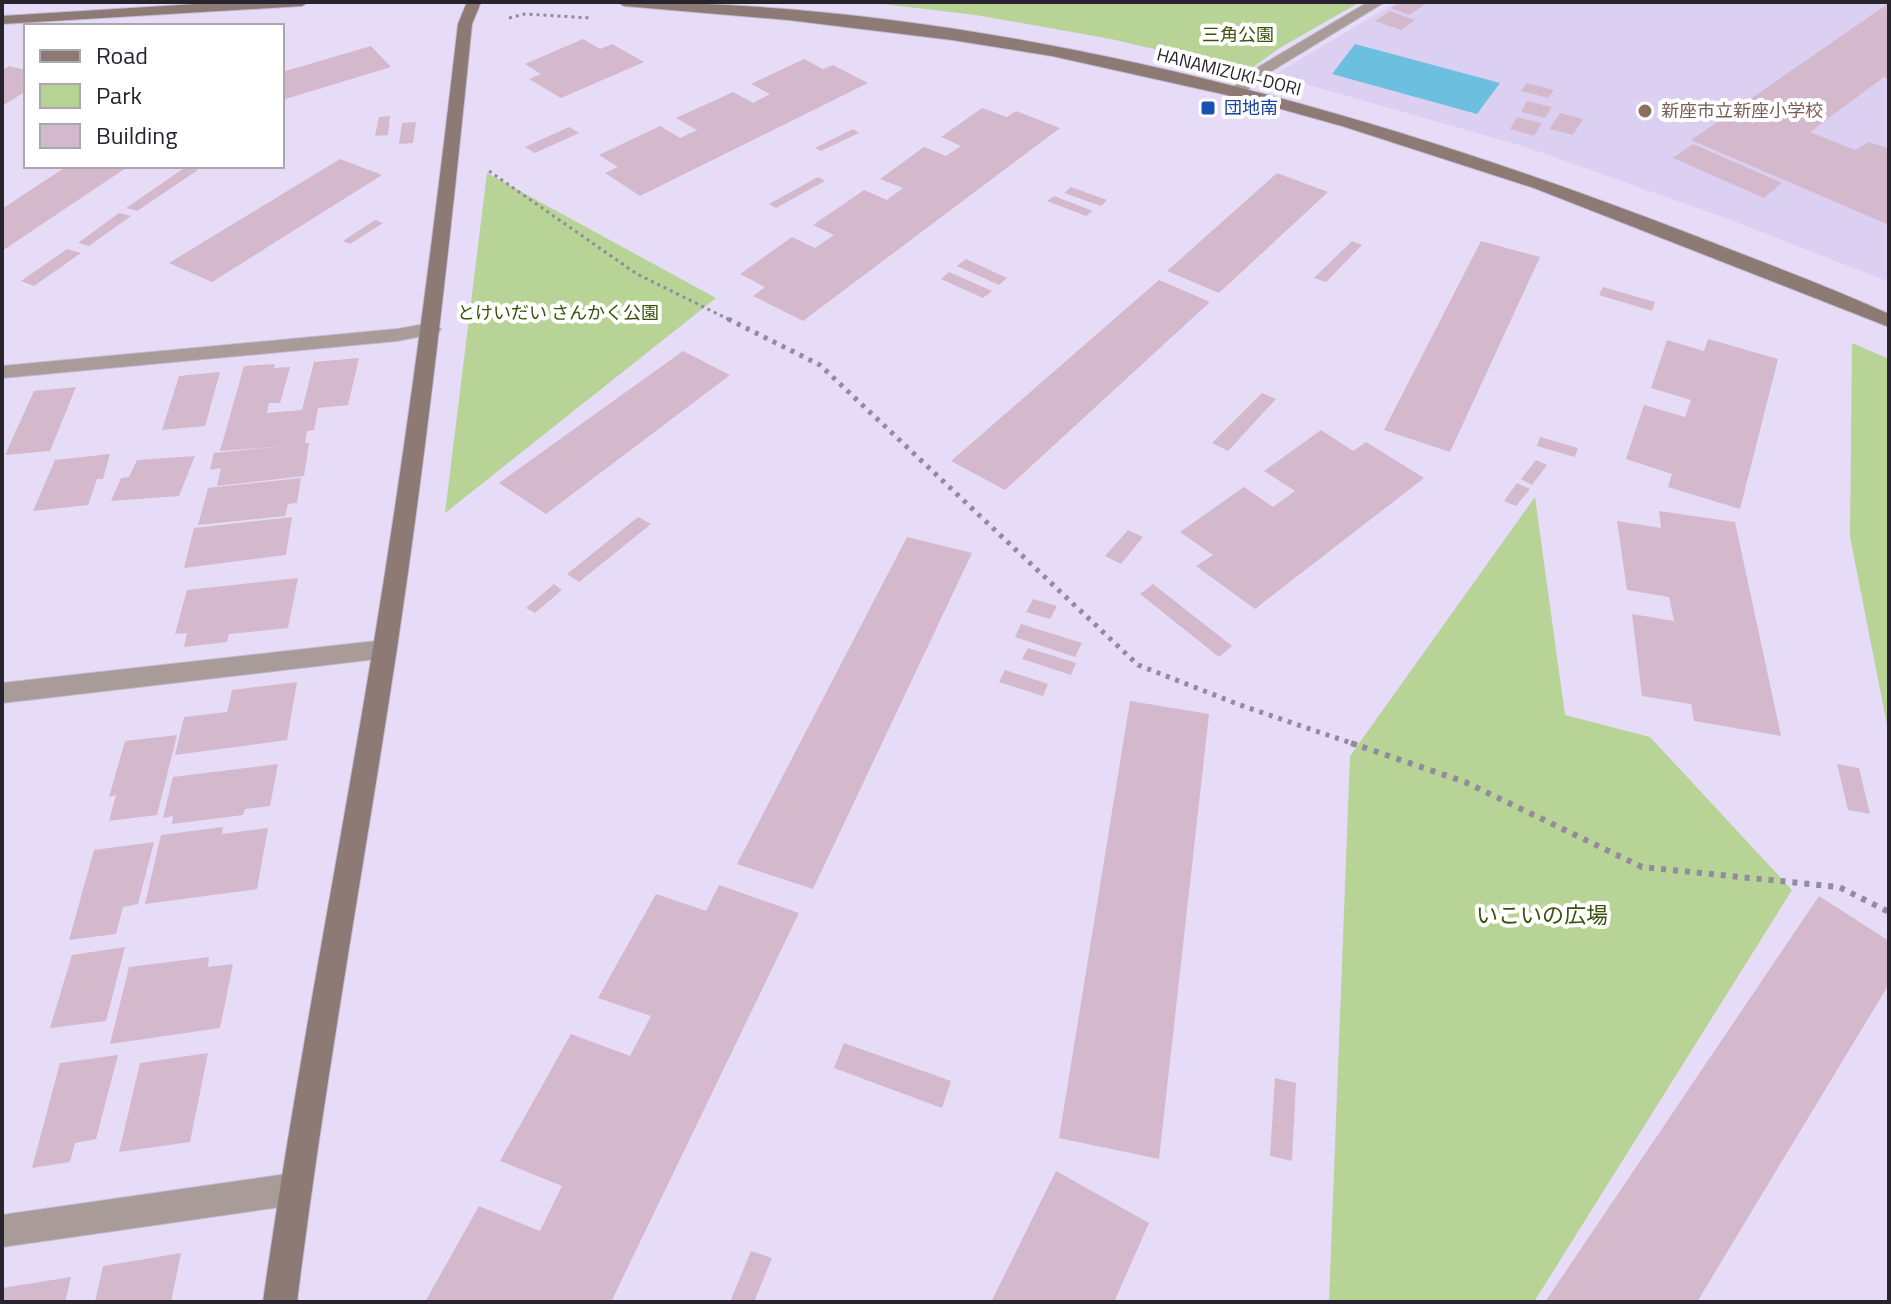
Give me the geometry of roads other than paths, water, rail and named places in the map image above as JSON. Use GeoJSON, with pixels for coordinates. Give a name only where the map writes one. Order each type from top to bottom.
{"type":"FeatureCollection","features":[{"type":"Feature","properties":{"kind":"street"},"geometry":{"type":"LineString","coordinates":[[2,20],[302,2]]}},
{"type":"Feature","properties":{"kind":"street","name":"HANAMIZUKI-DORI"},"geometry":{"type":"LineString","coordinates":[[624,2],[814,17],[954,35],[1079,58],[1234,93],[1450,152],[1568,192],[1889,321]]}},
{"type":"Feature","properties":{"kind":"street"},"geometry":{"type":"LineString","coordinates":[[1234,93],[1265,69],[1378,2]]}},
{"type":"Feature","properties":{"kind":"street"},"geometry":{"type":"LineString","coordinates":[[280,1302],[294,1189],[385,649],[431,329],[469,13]]}},
{"type":"Feature","properties":{"kind":"street"},"geometry":{"type":"LineString","coordinates":[[2,372],[431,329]]}},
{"type":"Feature","properties":{"kind":"street"},"geometry":{"type":"LineString","coordinates":[[2,693],[385,649]]}},
{"type":"Feature","properties":{"kind":"street"},"geometry":{"type":"LineString","coordinates":[[2,1231],[294,1189]]}},
{"type":"Feature","properties":{"kind":"water"},"geometry":{"type":"Polygon","coordinates":[[[1355,44],[1500,83],[1477,114],[1332,74],[1355,44]]]}},
{"type":"Feature","properties":{"kind":"place","name":"団地南"},"geometry":{"type":"Point","coordinates":[1208,108]}},
{"type":"Feature","properties":{"kind":"place","name":"新座市立新座小学校"},"geometry":{"type":"Point","coordinates":[1645,111]}},
{"type":"Feature","properties":{"kind":"park label","name":"三角公園"},"geometry":{"type":"Point","coordinates":[1238,35]}},
{"type":"Feature","properties":{"kind":"park label","name":"とけいだい さんかく公園"},"geometry":{"type":"Point","coordinates":[558,313]}},
{"type":"Feature","properties":{"kind":"park label","name":"いこいの広場"},"geometry":{"type":"Point","coordinates":[1542,915]}}]}
